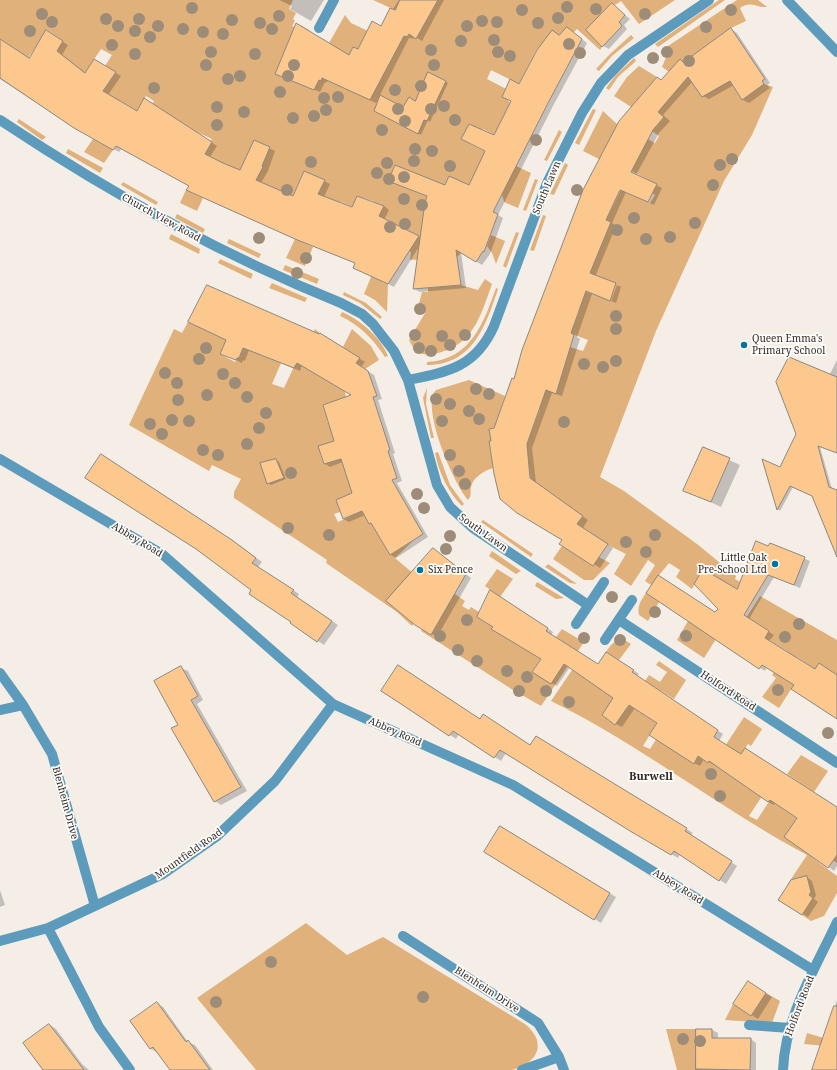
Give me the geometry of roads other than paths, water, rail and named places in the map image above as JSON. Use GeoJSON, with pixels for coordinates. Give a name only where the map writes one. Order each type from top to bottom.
{"type":"FeatureCollection","features":[{"type":"Feature","properties":{"kind":"street"},"geometry":{"type":"LineString","coordinates":[[319,28],[334,0]]}},
{"type":"Feature","properties":{"kind":"street","name":"South Lawn"},"geometry":{"type":"LineString","coordinates":[[408,380],[450,370],[470,360],[484,345],[499,314],[547,183],[589,100],[602,81],[628,55],[709,0]]}},
{"type":"Feature","properties":{"kind":"street"},"geometry":{"type":"LineString","coordinates":[[787,0],[837,52]]}},
{"type":"Feature","properties":{"kind":"street","name":"Church View Road"},"geometry":{"type":"LineString","coordinates":[[0,120],[45,150],[130,202],[195,238],[330,298]]}},
{"type":"Feature","properties":{"kind":"street","name":"South Lawn"},"geometry":{"type":"LineString","coordinates":[[330,298],[356,310],[373,324],[394,351],[408,380],[431,466],[445,500],[472,528],[588,605]]}},
{"type":"Feature","properties":{"kind":"street","name":"Abbey Road"},"geometry":{"type":"LineString","coordinates":[[0,459],[162,554],[333,704],[512,785],[813,970]]}},
{"type":"Feature","properties":{"kind":"street"},"geometry":{"type":"LineString","coordinates":[[576,624],[604,582]]}},
{"type":"Feature","properties":{"kind":"street"},"geometry":{"type":"LineString","coordinates":[[605,640],[632,600]]}},
{"type":"Feature","properties":{"kind":"street","name":"Holford Road"},"geometry":{"type":"LineString","coordinates":[[619,620],[837,763]]}},
{"type":"Feature","properties":{"kind":"street","name":"Blenheim Drive"},"geometry":{"type":"LineString","coordinates":[[0,673],[23,705],[52,754],[95,906]]}},
{"type":"Feature","properties":{"kind":"street","name":"Mountfield Road"},"geometry":{"type":"LineString","coordinates":[[0,941],[48,928],[163,874],[216,837],[275,781],[333,704]]}},
{"type":"Feature","properties":{"kind":"street"},"geometry":{"type":"LineString","coordinates":[[0,710],[23,705]]}},
{"type":"Feature","properties":{"kind":"street","name":"Holford Road"},"geometry":{"type":"LineString","coordinates":[[783,1070],[784,1052],[790,1028],[813,970],[837,922]]}},
{"type":"Feature","properties":{"kind":"street"},"geometry":{"type":"LineString","coordinates":[[48,928],[99,1027],[130,1070]]}},
{"type":"Feature","properties":{"kind":"street","name":"Blenheim Drive"},"geometry":{"type":"LineString","coordinates":[[403,936],[538,1023],[559,1057],[564,1070]]}},
{"type":"Feature","properties":{"kind":"street"},"geometry":{"type":"LineString","coordinates":[[748,1026],[790,1028]]}},
{"type":"Feature","properties":{"kind":"street"},"geometry":{"type":"LineString","coordinates":[[522,1070],[559,1057]]}},
{"type":"Feature","properties":{"kind":"place","name":"Queen Emma's Primary School"},"geometry":{"type":"Point","coordinates":[744,345]}},
{"type":"Feature","properties":{"kind":"place","name":"Little Oak Pre-School Ltd"},"geometry":{"type":"Point","coordinates":[775,564]}},
{"type":"Feature","properties":{"kind":"place","name":"Six Pence"},"geometry":{"type":"Point","coordinates":[420,570]}},
{"type":"Feature","properties":{"kind":"district","name":"Burwell"},"geometry":{"type":"Point","coordinates":[651,777]}}]}
